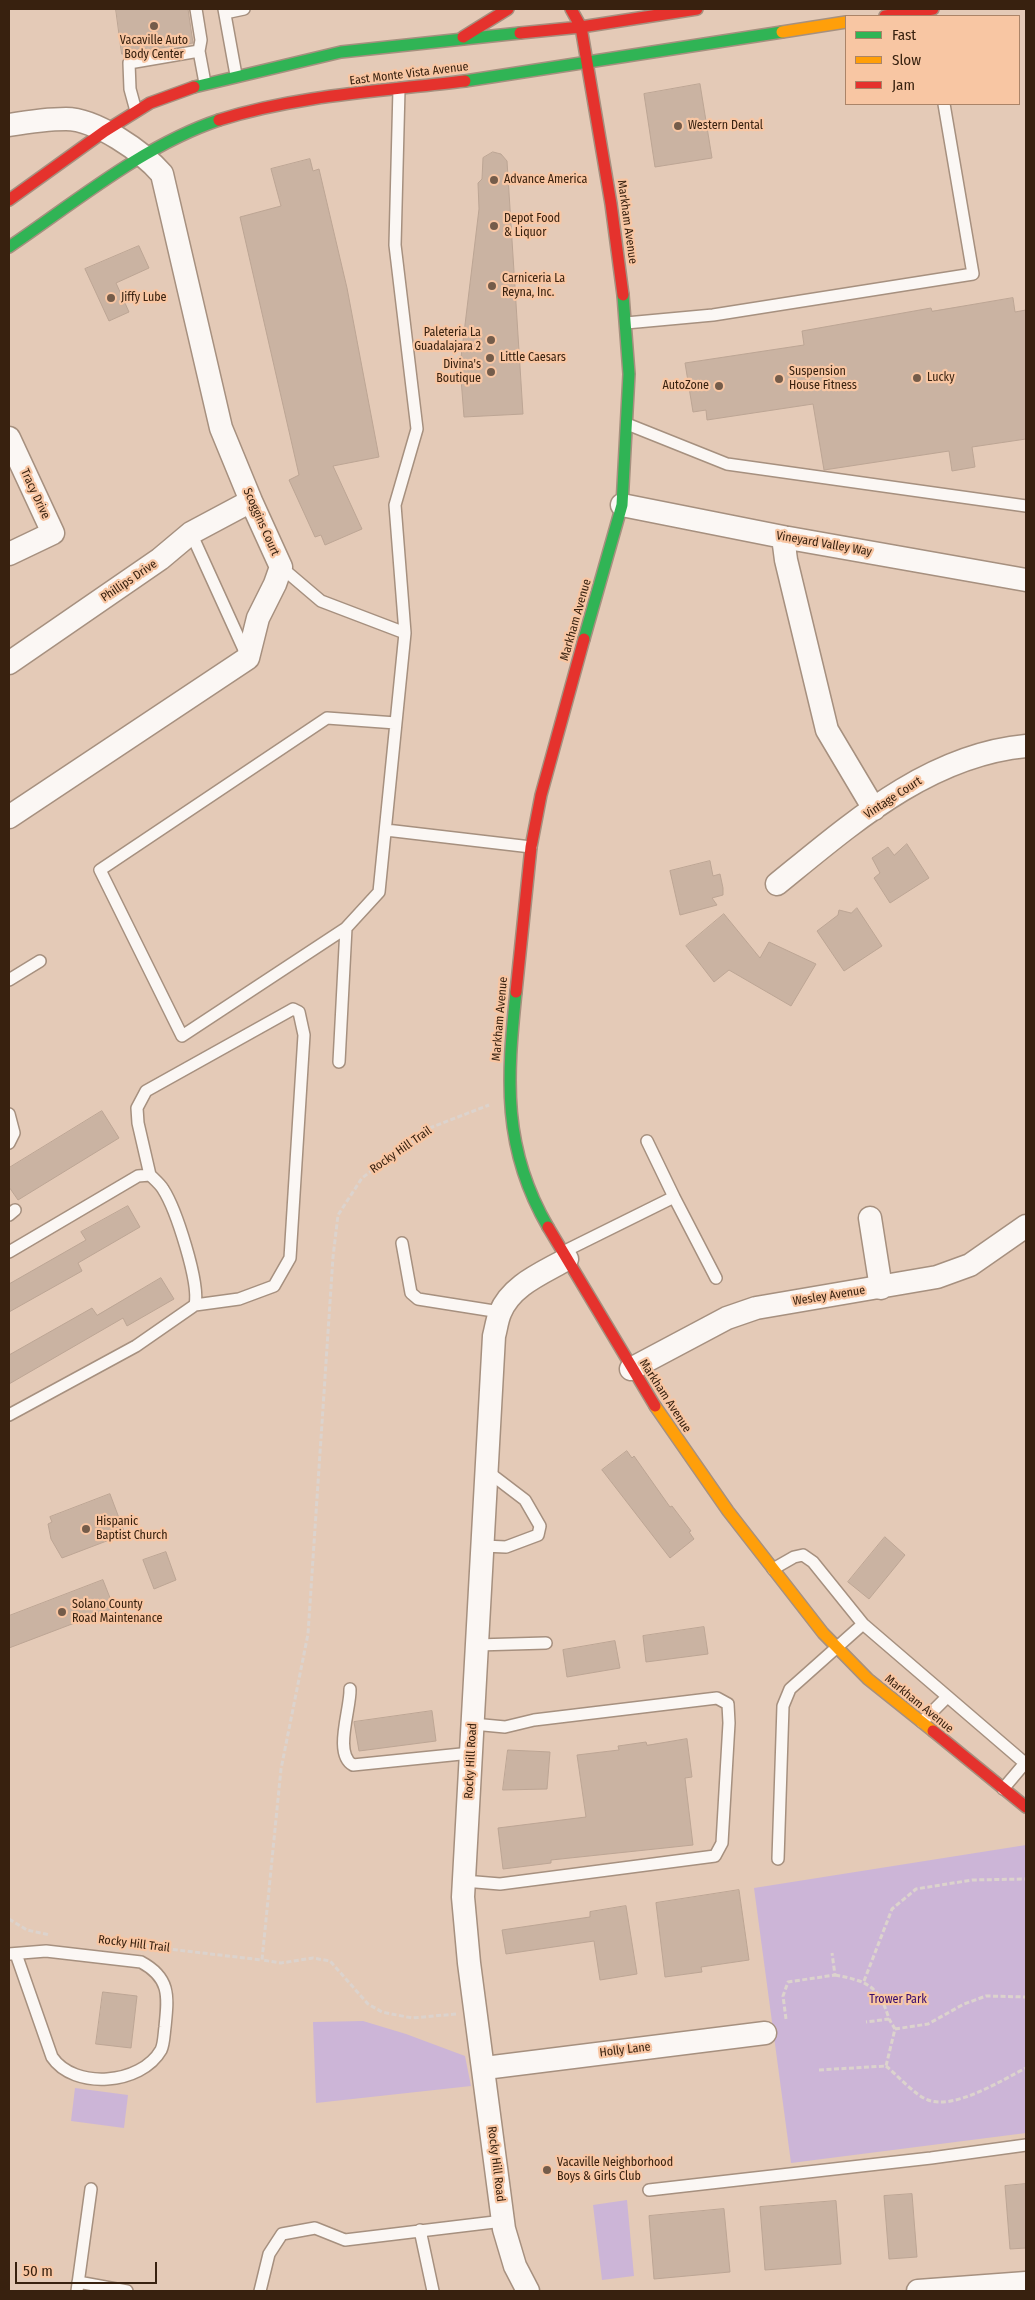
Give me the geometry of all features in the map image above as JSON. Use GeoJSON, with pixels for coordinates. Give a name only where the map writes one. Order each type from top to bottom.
{"type":"FeatureCollection","features":[{"type":"Feature","properties":{"kind":"street"},"geometry":{"type":"LineString","coordinates":[[457,40],[508,9]]}},
{"type":"Feature","properties":{"kind":"street"},"geometry":{"type":"LineString","coordinates":[[572,9],[581,27]]}},
{"type":"Feature","properties":{"kind":"street"},"geometry":{"type":"LineString","coordinates":[[581,27],[583,9]]}},
{"type":"Feature","properties":{"kind":"street"},"geometry":{"type":"LineString","coordinates":[[9,200],[136,111],[150,103],[205,83],[341,52],[581,27],[696,9]]}},
{"type":"Feature","properties":{"kind":"street"},"geometry":{"type":"LineString","coordinates":[[894,15],[930,11]]}},
{"type":"Feature","properties":{"kind":"street","name":"East Monte Vista Avenue"},"geometry":{"type":"LineString","coordinates":[[9,247],[144,155],[204,125],[244,112],[313,100],[587,63],[845,22]]}},
{"type":"Feature","properties":{"kind":"street","name":"Markham Avenue"},"geometry":{"type":"LineString","coordinates":[[581,27],[611,204],[626,323],[629,374],[627,424],[622,505],[541,795],[531,847],[510,1050],[509,1097],[513,1134],[524,1174],[542,1216],[631,1369],[672,1433],[773,1569],[837,1647],[868,1679],[1002,1790],[1026,1807]]}},
{"type":"Feature","properties":{"kind":"street","name":"Scoggins Court"},"geometry":{"type":"LineString","coordinates":[[9,124],[68,119],[106,131],[144,155],[162,174],[221,428],[281,567],[275,584],[258,618],[248,658]]}},
{"type":"Feature","properties":{"kind":"street","name":"Tracy Drive"},"geometry":{"type":"LineString","coordinates":[[9,438],[53,533],[9,554]]}},
{"type":"Feature","properties":{"kind":"street","name":"Phillips Drive"},"geometry":{"type":"LineString","coordinates":[[9,663],[160,559],[190,533],[251,501]]}},
{"type":"Feature","properties":{"kind":"street","name":"Vineyard Valley Way"},"geometry":{"type":"LineString","coordinates":[[622,505],[783,537],[1026,580]]}},
{"type":"Feature","properties":{"kind":"street"},"geometry":{"type":"LineString","coordinates":[[783,537],[786,560],[827,730],[874,809]]}},
{"type":"Feature","properties":{"kind":"street"},"geometry":{"type":"LineString","coordinates":[[9,817],[248,658]]}},
{"type":"Feature","properties":{"kind":"street","name":"Vintage Court"},"geometry":{"type":"LineString","coordinates":[[777,884],[903,789],[960,761],[1026,746]]}},
{"type":"Feature","properties":{"kind":"street"},"geometry":{"type":"LineString","coordinates":[[870,1218],[881,1288]]}},
{"type":"Feature","properties":{"kind":"street","name":"Wesley Avenue"},"geometry":{"type":"LineString","coordinates":[[631,1369],[726,1318],[756,1308],[937,1277],[970,1265],[1026,1226]]}},
{"type":"Feature","properties":{"kind":"street","name":"Rocky Hill Road"},"geometry":{"type":"LineString","coordinates":[[528,2291],[515,2266],[504,2221],[469,1963],[463,1897],[494,1336],[500,1312],[513,1293],[530,1279],[565,1256]]}},
{"type":"Feature","properties":{"kind":"street","name":"Holly Lane"},"geometry":{"type":"LineString","coordinates":[[484,2068],[764,2033]]}},
{"type":"Feature","properties":{"kind":"street"},"geometry":{"type":"LineString","coordinates":[[918,2291],[1026,2283]]}},
{"type":"Feature","properties":{"kind":"lane"},"geometry":{"type":"LineString","coordinates":[[196,9],[201,40],[199,51],[205,83]]}},
{"type":"Feature","properties":{"kind":"lane"},"geometry":{"type":"LineString","coordinates":[[236,75],[224,11],[244,9]]}},
{"type":"Feature","properties":{"kind":"lane"},"geometry":{"type":"LineString","coordinates":[[136,111],[130,89],[129,63],[199,51]]}},
{"type":"Feature","properties":{"kind":"lane"},"geometry":{"type":"LineString","coordinates":[[396,723],[327,718],[100,870],[182,1036],[346,928],[379,892],[386,830],[405,633],[395,505],[417,429],[395,245],[399,89]]}},
{"type":"Feature","properties":{"kind":"lane"},"geometry":{"type":"LineString","coordinates":[[626,323],[714,315],[973,274],[944,105]]}},
{"type":"Feature","properties":{"kind":"lane"},"geometry":{"type":"LineString","coordinates":[[627,424],[727,464],[1026,506]]}},
{"type":"Feature","properties":{"kind":"lane"},"geometry":{"type":"LineString","coordinates":[[190,533],[248,658]]}},
{"type":"Feature","properties":{"kind":"lane"},"geometry":{"type":"LineString","coordinates":[[281,567],[321,601],[405,633]]}},
{"type":"Feature","properties":{"kind":"lane"},"geometry":{"type":"LineString","coordinates":[[386,830],[531,847]]}},
{"type":"Feature","properties":{"kind":"lane"},"geometry":{"type":"LineString","coordinates":[[339,1062],[346,928]]}},
{"type":"Feature","properties":{"kind":"lane"},"geometry":{"type":"LineString","coordinates":[[9,980],[40,962]]}},
{"type":"Feature","properties":{"kind":"lane"},"geometry":{"type":"LineString","coordinates":[[9,1415],[136,1346],[195,1305],[239,1299],[274,1286],[290,1258],[304,1035],[299,1012],[292,1009],[146,1091],[137,1108],[138,1123],[150,1174],[163,1190],[185,1244],[197,1295],[195,1305]]}},
{"type":"Feature","properties":{"kind":"lane"},"geometry":{"type":"LineString","coordinates":[[9,1114],[14,1133],[9,1143]]}},
{"type":"Feature","properties":{"kind":"lane"},"geometry":{"type":"LineString","coordinates":[[647,1141],[716,1278]]}},
{"type":"Feature","properties":{"kind":"lane"},"geometry":{"type":"LineString","coordinates":[[9,1252],[138,1176],[150,1174]]}},
{"type":"Feature","properties":{"kind":"lane"},"geometry":{"type":"LineString","coordinates":[[565,1256],[674,1197]]}},
{"type":"Feature","properties":{"kind":"lane"},"geometry":{"type":"LineString","coordinates":[[402,1244],[411,1293],[418,1299],[500,1312]]}},
{"type":"Feature","properties":{"kind":"lane"},"geometry":{"type":"LineString","coordinates":[[483,1546],[506,1547],[538,1535],[540,1526],[525,1500],[487,1471]]}},
{"type":"Feature","properties":{"kind":"lane"},"geometry":{"type":"LineString","coordinates":[[773,1569],[794,1557],[803,1556],[808,1558],[863,1624],[946,1697],[1026,1763],[1002,1790]]}},
{"type":"Feature","properties":{"kind":"lane"},"geometry":{"type":"LineString","coordinates":[[778,1859],[783,1706],[790,1689],[863,1624]]}},
{"type":"Feature","properties":{"kind":"lane"},"geometry":{"type":"LineString","coordinates":[[477,1645],[546,1643]]}},
{"type":"Feature","properties":{"kind":"lane"},"geometry":{"type":"LineString","coordinates":[[350,1689],[345,1724],[344,1755],[348,1762],[353,1765],[471,1753]]}},
{"type":"Feature","properties":{"kind":"lane"},"geometry":{"type":"LineString","coordinates":[[921,1723],[946,1697]]}},
{"type":"Feature","properties":{"kind":"lane"},"geometry":{"type":"LineString","coordinates":[[464,1881],[500,1884],[715,1856],[722,1844],[729,1723],[728,1704],[717,1698],[534,1720],[505,1727],[473,1724]]}},
{"type":"Feature","properties":{"kind":"lane"},"geometry":{"type":"LineString","coordinates":[[46,1951],[141,1962],[153,1968],[161,1977],[166,1988],[167,2010],[162,2049],[150,2062],[118,2079],[73,2076],[59,2068],[52,2057],[12,1954],[46,1951]]}},
{"type":"Feature","properties":{"kind":"lane"},"geometry":{"type":"LineString","coordinates":[[649,2190],[931,2158],[1026,2145]]}},
{"type":"Feature","properties":{"kind":"lane"},"geometry":{"type":"LineString","coordinates":[[91,2189],[77,2287],[127,2291]]}},
{"type":"Feature","properties":{"kind":"lane"},"geometry":{"type":"LineString","coordinates":[[260,2291],[263,2271],[276,2241],[282,2234],[315,2228],[345,2240],[504,2221]]}},
{"type":"Feature","properties":{"kind":"lane"},"geometry":{"type":"LineString","coordinates":[[420,2230],[433,2291]]}},
{"type":"Feature","properties":{"kind":"path","name":"Rocky Hill Trail"},"geometry":{"type":"LineString","coordinates":[[262,1960],[281,1769],[308,1634],[333,1257],[338,1215],[362,1178],[427,1129],[509,1097]]}},
{"type":"Feature","properties":{"kind":"path"},"geometry":{"type":"LineString","coordinates":[[864,1981],[892,1909],[916,1889],[972,1880],[1026,1879]]}},
{"type":"Feature","properties":{"kind":"path"},"geometry":{"type":"LineString","coordinates":[[9,1920],[27,1930],[51,1935]]}},
{"type":"Feature","properties":{"kind":"path","name":"Rocky Hill Trail"},"geometry":{"type":"LineString","coordinates":[[137,1945],[281,1962],[313,1958],[330,1961],[368,2004],[382,2012],[412,2018],[476,2012]]}},
{"type":"Feature","properties":{"kind":"path"},"geometry":{"type":"LineString","coordinates":[[832,1954],[834,1975]]}},
{"type":"Feature","properties":{"kind":"path"},"geometry":{"type":"LineString","coordinates":[[786,2019],[783,1996],[788,1982],[834,1975],[864,1981],[885,2004],[889,2019],[895,2029],[886,2066]]}},
{"type":"Feature","properties":{"kind":"path"},"geometry":{"type":"LineString","coordinates":[[895,2029],[928,2024],[964,2004],[986,1996],[1026,1997]]}},
{"type":"Feature","properties":{"kind":"path"},"geometry":{"type":"LineString","coordinates":[[866,2022],[889,2019]]}},
{"type":"Feature","properties":{"kind":"path"},"geometry":{"type":"LineString","coordinates":[[818,2070],[886,2066],[926,2100],[941,2104],[955,2101],[1026,2068]]}},
{"type":"Feature","properties":{"kind":"green space","name":"Trower Park"},"geometry":{"type":"Polygon","coordinates":[[[1026,1845],[1026,2133],[791,2163],[754,1888],[1026,1845]]]}},
{"type":"Feature","properties":{"kind":"green space"},"geometry":{"type":"Polygon","coordinates":[[[363,2021],[406,2034],[465,2056],[471,2086],[316,2103],[313,2022],[363,2021]]]}},
{"type":"Feature","properties":{"kind":"green space"},"geometry":{"type":"Polygon","coordinates":[[[75,2088],[128,2095],[124,2128],[71,2121],[75,2088]]]}},
{"type":"Feature","properties":{"kind":"green space"},"geometry":{"type":"Polygon","coordinates":[[[627,2200],[634,2276],[602,2280],[593,2205],[627,2200]]]}},
{"type":"Feature","properties":{"kind":"building","name":"Vacaville Auto Body Center"},"geometry":{"type":"Polygon","coordinates":[[[116,9],[188,9],[193,43],[122,54],[116,9]]]}},
{"type":"Feature","properties":{"kind":"building","name":"Western Dental"},"geometry":{"type":"Polygon","coordinates":[[[700,84],[712,158],[655,167],[644,94],[700,84]]]}},
{"type":"Feature","properties":{"kind":"building"},"geometry":{"type":"Polygon","coordinates":[[[493,152],[501,154],[507,161],[523,414],[464,417],[460,366],[479,209],[478,183],[482,179],[483,158],[493,152]]]}},
{"type":"Feature","properties":{"kind":"building"},"geometry":{"type":"Polygon","coordinates":[[[310,159],[313,171],[319,169],[347,288],[379,457],[333,466],[362,529],[325,545],[321,535],[315,537],[289,480],[299,475],[240,217],[281,206],[271,169],[310,159]]]}},
{"type":"Feature","properties":{"kind":"building","name":"Jiffy Lube"},"geometry":{"type":"Polygon","coordinates":[[[139,246],[149,268],[116,283],[129,312],[109,321],[85,269],[139,246]]]}},
{"type":"Feature","properties":{"kind":"building","name":"Lucky"},"geometry":{"type":"Polygon","coordinates":[[[1013,298],[1015,312],[1026,310],[1026,439],[972,447],[975,467],[952,471],[949,451],[824,470],[813,404],[707,420],[706,410],[693,412],[685,363],[804,345],[802,331],[931,308],[932,311],[1013,298]]]}},
{"type":"Feature","properties":{"kind":"building"},"geometry":{"type":"Polygon","coordinates":[[[907,844],[929,878],[890,903],[874,878],[880,873],[872,858],[888,847],[894,855],[907,844]]]}},
{"type":"Feature","properties":{"kind":"building"},"geometry":{"type":"Polygon","coordinates":[[[710,861],[713,876],[720,874],[723,895],[712,898],[717,905],[680,915],[670,871],[710,861]]]}},
{"type":"Feature","properties":{"kind":"building"},"geometry":{"type":"Polygon","coordinates":[[[857,908],[882,946],[844,971],[817,931],[838,915],[839,910],[851,913],[857,908]]]}},
{"type":"Feature","properties":{"kind":"building"},"geometry":{"type":"Polygon","coordinates":[[[724,914],[760,958],[769,942],[816,964],[791,1006],[729,970],[714,982],[686,946],[724,914]]]}},
{"type":"Feature","properties":{"kind":"building"},"geometry":{"type":"Polygon","coordinates":[[[102,1111],[119,1138],[18,1200],[9,1187],[9,1168],[102,1111]]]}},
{"type":"Feature","properties":{"kind":"building"},"geometry":{"type":"Polygon","coordinates":[[[128,1206],[140,1227],[78,1263],[82,1271],[9,1312],[9,1284],[86,1240],[81,1232],[128,1206]]]}},
{"type":"Feature","properties":{"kind":"building"},"geometry":{"type":"Polygon","coordinates":[[[161,1278],[174,1299],[127,1326],[123,1318],[9,1384],[9,1355],[92,1308],[97,1315],[161,1278]]]}},
{"type":"Feature","properties":{"kind":"building"},"geometry":{"type":"Polygon","coordinates":[[[627,1451],[632,1458],[634,1456],[670,1507],[672,1506],[691,1531],[689,1532],[694,1539],[670,1558],[602,1470],[627,1451]]]}},
{"type":"Feature","properties":{"kind":"building","name":"Hispanic Baptist Church"},"geometry":{"type":"Polygon","coordinates":[[[110,1494],[125,1534],[62,1558],[51,1539],[48,1524],[52,1522],[50,1517],[110,1494]]]}},
{"type":"Feature","properties":{"kind":"building"},"geometry":{"type":"Polygon","coordinates":[[[885,1537],[905,1555],[869,1599],[848,1582],[885,1537]]]}},
{"type":"Feature","properties":{"kind":"building"},"geometry":{"type":"Polygon","coordinates":[[[166,1552],[176,1580],[154,1589],[143,1560],[166,1552]]]}},
{"type":"Feature","properties":{"kind":"building","name":"Solano County Road Maintenance"},"geometry":{"type":"Polygon","coordinates":[[[103,1580],[114,1608],[9,1648],[9,1616],[103,1580]]]}},
{"type":"Feature","properties":{"kind":"building"},"geometry":{"type":"Polygon","coordinates":[[[704,1627],[708,1654],[646,1662],[643,1636],[704,1627]]]}},
{"type":"Feature","properties":{"kind":"building"},"geometry":{"type":"Polygon","coordinates":[[[615,1641],[620,1668],[567,1677],[563,1650],[615,1641]]]}},
{"type":"Feature","properties":{"kind":"building"},"geometry":{"type":"Polygon","coordinates":[[[432,1711],[436,1741],[359,1751],[354,1722],[432,1711]]]}},
{"type":"Feature","properties":{"kind":"building"},"geometry":{"type":"Polygon","coordinates":[[[687,1739],[692,1777],[685,1778],[693,1845],[551,1860],[551,1863],[503,1869],[498,1828],[586,1817],[577,1755],[619,1750],[618,1746],[646,1742],[647,1745],[687,1739]]]}},
{"type":"Feature","properties":{"kind":"building"},"geometry":{"type":"Polygon","coordinates":[[[508,1750],[550,1752],[547,1789],[503,1790],[508,1750]]]}},
{"type":"Feature","properties":{"kind":"building"},"geometry":{"type":"Polygon","coordinates":[[[739,1890],[749,1960],[701,1967],[702,1972],[665,1977],[656,1903],[739,1890]]]}},
{"type":"Feature","properties":{"kind":"building"},"geometry":{"type":"Polygon","coordinates":[[[626,1906],[637,1974],[600,1980],[594,1941],[506,1954],[502,1930],[590,1917],[590,1912],[626,1906]]]}},
{"type":"Feature","properties":{"kind":"building"},"geometry":{"type":"Polygon","coordinates":[[[103,1992],[137,1996],[131,2048],[96,2044],[103,1992]]]}},
{"type":"Feature","properties":{"kind":"building"},"geometry":{"type":"Polygon","coordinates":[[[1026,2184],[1026,2248],[1010,2249],[1005,2186],[1026,2184]]]}},
{"type":"Feature","properties":{"kind":"building"},"geometry":{"type":"Polygon","coordinates":[[[912,2194],[917,2257],[889,2259],[884,2196],[912,2194]]]}},
{"type":"Feature","properties":{"kind":"building"},"geometry":{"type":"Polygon","coordinates":[[[836,2201],[841,2264],[765,2270],[760,2207],[836,2201]]]}},
{"type":"Feature","properties":{"kind":"building"},"geometry":{"type":"Polygon","coordinates":[[[724,2209],[730,2272],[654,2279],[649,2216],[724,2209]]]}},
{"type":"Feature","properties":{"kind":"traffic: fast"},"geometry":{"type":"LineString","coordinates":[[465,81],[782,32]]}},
{"type":"Feature","properties":{"kind":"traffic: fast"},"geometry":{"type":"LineString","coordinates":[[194,87],[341,52],[520,33]]}},
{"type":"Feature","properties":{"kind":"traffic: fast"},"geometry":{"type":"LineString","coordinates":[[9,247],[110,176],[164,144],[219,120]]}},
{"type":"Feature","properties":{"kind":"traffic: fast"},"geometry":{"type":"LineString","coordinates":[[584,639],[622,505],[629,374],[623,295]]}},
{"type":"Feature","properties":{"kind":"traffic: fast"},"geometry":{"type":"LineString","coordinates":[[516,992],[511,1054],[511,1112],[515,1141],[522,1169],[533,1198],[548,1227]]}},
{"type":"Feature","properties":{"kind":"traffic: slow"},"geometry":{"type":"LineString","coordinates":[[782,32],[845,22]]}},
{"type":"Feature","properties":{"kind":"traffic: slow"},"geometry":{"type":"LineString","coordinates":[[655,1406],[728,1511],[823,1633],[868,1679],[933,1731]]}},
{"type":"Feature","properties":{"kind":"traffic: jam"},"geometry":{"type":"LineString","coordinates":[[463,37],[508,9]]}},
{"type":"Feature","properties":{"kind":"traffic: jam"},"geometry":{"type":"LineString","coordinates":[[571,9],[581,27],[611,204],[623,295]]}},
{"type":"Feature","properties":{"kind":"traffic: jam"},"geometry":{"type":"LineString","coordinates":[[520,33],[581,27],[697,9]]}},
{"type":"Feature","properties":{"kind":"traffic: jam"},"geometry":{"type":"LineString","coordinates":[[892,15],[933,9]]}},
{"type":"Feature","properties":{"kind":"traffic: jam"},"geometry":{"type":"LineString","coordinates":[[219,120],[310,99],[465,81]]}},
{"type":"Feature","properties":{"kind":"traffic: jam"},"geometry":{"type":"LineString","coordinates":[[9,200],[105,131],[150,103],[194,87]]}},
{"type":"Feature","properties":{"kind":"traffic: jam"},"geometry":{"type":"LineString","coordinates":[[516,992],[531,847],[541,795],[584,639]]}},
{"type":"Feature","properties":{"kind":"traffic: jam"},"geometry":{"type":"LineString","coordinates":[[548,1227],[655,1406]]}},
{"type":"Feature","properties":{"kind":"traffic: jam"},"geometry":{"type":"LineString","coordinates":[[933,1731],[1026,1807]]}},
{"type":"Feature","properties":{"kind":"place","name":"Vacaville Auto Body Center"},"geometry":{"type":"Point","coordinates":[154,26]}},
{"type":"Feature","properties":{"kind":"place","name":"Western Dental"},"geometry":{"type":"Point","coordinates":[678,126]}},
{"type":"Feature","properties":{"kind":"place","name":"Advance America"},"geometry":{"type":"Point","coordinates":[494,180]}},
{"type":"Feature","properties":{"kind":"place","name":"Depot Food & Liquor"},"geometry":{"type":"Point","coordinates":[494,226]}},
{"type":"Feature","properties":{"kind":"place","name":"Carniceria La Reyna, Inc."},"geometry":{"type":"Point","coordinates":[492,286]}},
{"type":"Feature","properties":{"kind":"place","name":"Jiffy Lube"},"geometry":{"type":"Point","coordinates":[111,298]}},
{"type":"Feature","properties":{"kind":"place","name":"Paleteria La Guadalajara 2"},"geometry":{"type":"Point","coordinates":[491,340]}},
{"type":"Feature","properties":{"kind":"place","name":"Little Caesars"},"geometry":{"type":"Point","coordinates":[490,358]}},
{"type":"Feature","properties":{"kind":"place","name":"Divina's Boutique"},"geometry":{"type":"Point","coordinates":[491,372]}},
{"type":"Feature","properties":{"kind":"place","name":"Lucky"},"geometry":{"type":"Point","coordinates":[917,378]}},
{"type":"Feature","properties":{"kind":"place","name":"Suspension House Fitness"},"geometry":{"type":"Point","coordinates":[779,379]}},
{"type":"Feature","properties":{"kind":"place","name":"AutoZone"},"geometry":{"type":"Point","coordinates":[719,386]}},
{"type":"Feature","properties":{"kind":"place","name":"Hispanic Baptist Church"},"geometry":{"type":"Point","coordinates":[86,1529]}},
{"type":"Feature","properties":{"kind":"place","name":"Solano County Road Maintenance"},"geometry":{"type":"Point","coordinates":[62,1612]}},
{"type":"Feature","properties":{"kind":"place","name":"Vacaville Neighborhood Boys & Girls Club"},"geometry":{"type":"Point","coordinates":[547,2170]}}]}
